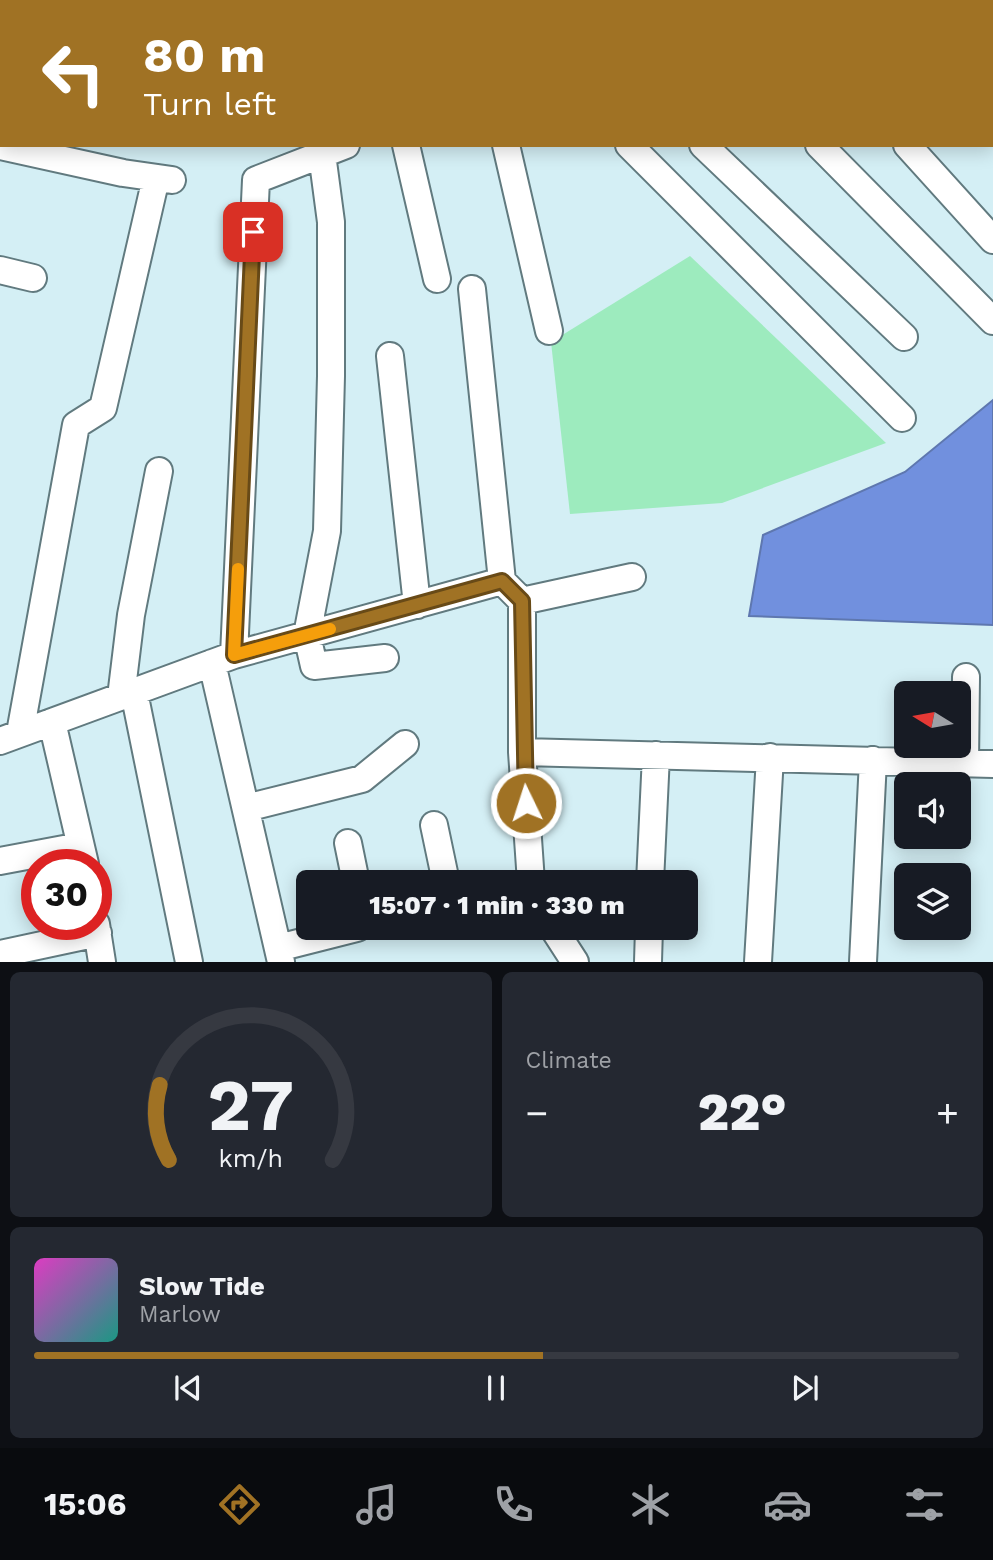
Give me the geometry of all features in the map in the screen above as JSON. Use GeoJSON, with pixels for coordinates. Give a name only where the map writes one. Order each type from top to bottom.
{"type":"FeatureCollection","features":[{"type":"Feature","properties":{"kind":"street"},"geometry":{"type":"LineString","coordinates":[[5,147],[164,179],[103,408],[76,425],[10,737]]}},
{"type":"Feature","properties":{"kind":"street"},"geometry":{"type":"LineString","coordinates":[[406,147],[437,279]]}},
{"type":"Feature","properties":{"kind":"street"},"geometry":{"type":"LineString","coordinates":[[506,147],[549,331]]}},
{"type":"Feature","properties":{"kind":"street"},"geometry":{"type":"LineString","coordinates":[[631,147],[902,418]]}},
{"type":"Feature","properties":{"kind":"street"},"geometry":{"type":"LineString","coordinates":[[705,147],[904,337]]}},
{"type":"Feature","properties":{"kind":"street"},"geometry":{"type":"LineString","coordinates":[[821,147],[993,321]]}},
{"type":"Feature","properties":{"kind":"street"},"geometry":{"type":"LineString","coordinates":[[909,147],[993,240]]}},
{"type":"Feature","properties":{"kind":"street"},"geometry":{"type":"LineString","coordinates":[[322,940],[279,955],[246,808],[223,659],[256,180],[334,150],[327,531],[307,635],[314,666],[385,657]]}},
{"type":"Feature","properties":{"kind":"street"},"geometry":{"type":"LineString","coordinates":[[0,270],[33,278]]}},
{"type":"Feature","properties":{"kind":"street"},"geometry":{"type":"LineString","coordinates":[[472,289],[502,581],[522,601],[522,752],[530,870]]}},
{"type":"Feature","properties":{"kind":"street"},"geometry":{"type":"LineString","coordinates":[[390,356],[417,605]]}},
{"type":"Feature","properties":{"kind":"street"},"geometry":{"type":"LineString","coordinates":[[159,471],[131,615],[128,694],[189,961]]}},
{"type":"Feature","properties":{"kind":"street"},"geometry":{"type":"LineString","coordinates":[[522,601],[632,577]]}},
{"type":"Feature","properties":{"kind":"street"},"geometry":{"type":"LineString","coordinates":[[10,737],[223,659],[502,581]]}},
{"type":"Feature","properties":{"kind":"street"},"geometry":{"type":"LineString","coordinates":[[965,763],[966,677]]}},
{"type":"Feature","properties":{"kind":"street"},"geometry":{"type":"LineString","coordinates":[[52,722],[82,849]]}},
{"type":"Feature","properties":{"kind":"street"},"geometry":{"type":"LineString","coordinates":[[246,808],[362,779],[405,744]]}},
{"type":"Feature","properties":{"kind":"street"},"geometry":{"type":"LineString","coordinates":[[522,752],[993,764]]}},
{"type":"Feature","properties":{"kind":"street"},"geometry":{"type":"LineString","coordinates":[[650,870],[656,755]]}},
{"type":"Feature","properties":{"kind":"street"},"geometry":{"type":"LineString","coordinates":[[758,961],[769,757]]}},
{"type":"Feature","properties":{"kind":"street"},"geometry":{"type":"LineString","coordinates":[[863,961],[873,760]]}},
{"type":"Feature","properties":{"kind":"street"},"geometry":{"type":"LineString","coordinates":[[435,825],[444,870]]}},
{"type":"Feature","properties":{"kind":"street"},"geometry":{"type":"LineString","coordinates":[[348,843],[354,870]]}},
{"type":"Feature","properties":{"kind":"street"},"geometry":{"type":"LineString","coordinates":[[0,861],[21,859]]}},
{"type":"Feature","properties":{"kind":"street"},"geometry":{"type":"LineString","coordinates":[[0,954],[52,940]]}},
{"type":"Feature","properties":{"kind":"street"},"geometry":{"type":"LineString","coordinates":[[99,940],[102,961]]}},
{"type":"Feature","properties":{"kind":"street"},"geometry":{"type":"LineString","coordinates":[[561,940],[575,961]]}},
{"type":"Feature","properties":{"kind":"street"},"geometry":{"type":"LineString","coordinates":[[648,961],[649,940]]}},
{"type":"Feature","properties":{"kind":"green space"},"geometry":{"type":"Polygon","coordinates":[[[690,256],[886,443],[722,503],[570,514],[551,342],[690,256]]]}},
{"type":"Feature","properties":{"kind":"water"},"geometry":{"type":"Polygon","coordinates":[[[993,400],[993,625],[749,616],[763,535],[905,472],[993,400]]]}},
{"type":"Feature","properties":{"kind":"slow traffic"},"geometry":{"type":"LineString","coordinates":[[238,569],[234,655],[330,629]]}},
{"type":"Feature","properties":{"kind":"route"},"geometry":{"type":"LineString","coordinates":[[253,232],[234,655],[502,581],[522,601],[522,752],[526,803]]}}]}
